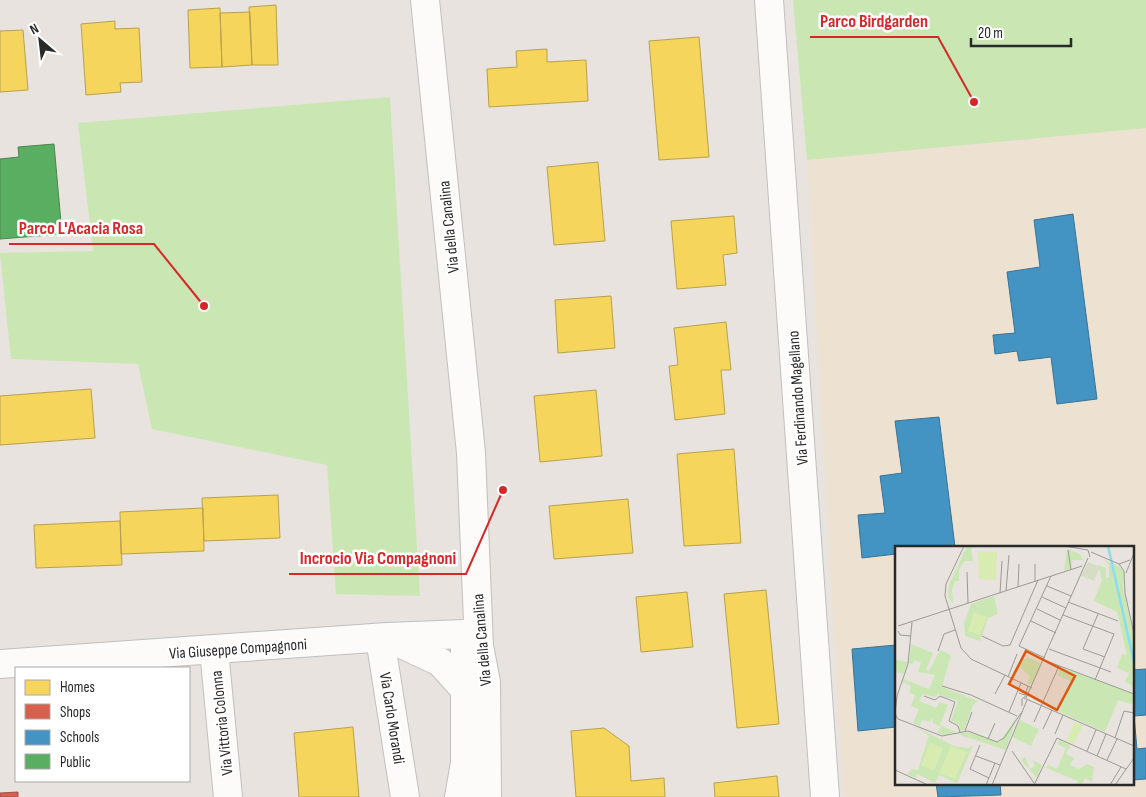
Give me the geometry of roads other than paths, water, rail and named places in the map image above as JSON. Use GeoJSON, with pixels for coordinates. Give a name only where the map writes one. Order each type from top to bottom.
{"type":"FeatureCollection","features":[{"type":"Feature","properties":{"kind":"street","name":"Via Ferdinando Magellano"},"geometry":{"type":"LineString","coordinates":[[769,0],[825,797]]}},
{"type":"Feature","properties":{"kind":"street","name":"Via della Canalina"},"geometry":{"type":"LineString","coordinates":[[430,1],[471,453],[472,640],[466,691],[464,763],[458,797]]}},
{"type":"Feature","properties":{"kind":"street","name":"Via Giuseppe Compagnoni"},"geometry":{"type":"LineString","coordinates":[[0,664],[383,638],[472,640]]}},
{"type":"Feature","properties":{"kind":"street","name":"Via Giuseppe Compagnoni"},"geometry":{"type":"LineString","coordinates":[[383,638],[440,662],[466,691]]}},
{"type":"Feature","properties":{"kind":"street","name":"Via Carlo Morandi"},"geometry":{"type":"LineString","coordinates":[[383,638],[405,797]]}},
{"type":"Feature","properties":{"kind":"street","name":"Via della Canalina"},"geometry":{"type":"LineString","coordinates":[[472,640],[486,682],[487,797]]}},
{"type":"Feature","properties":{"kind":"street","name":"Via Vittoria Colonna"},"geometry":{"type":"LineString","coordinates":[[214,650],[228,797]]}},
{"type":"Feature","properties":{"kind":"place","name":"Parco Birdgarden"},"geometry":{"type":"Point","coordinates":[974,102]}},
{"type":"Feature","properties":{"kind":"place","name":"Parco L'Acacia Rosa"},"geometry":{"type":"Point","coordinates":[204,306]}},
{"type":"Feature","properties":{"kind":"place","name":"Incrocio Via Compagnoni"},"geometry":{"type":"Point","coordinates":[503,490]}}]}
